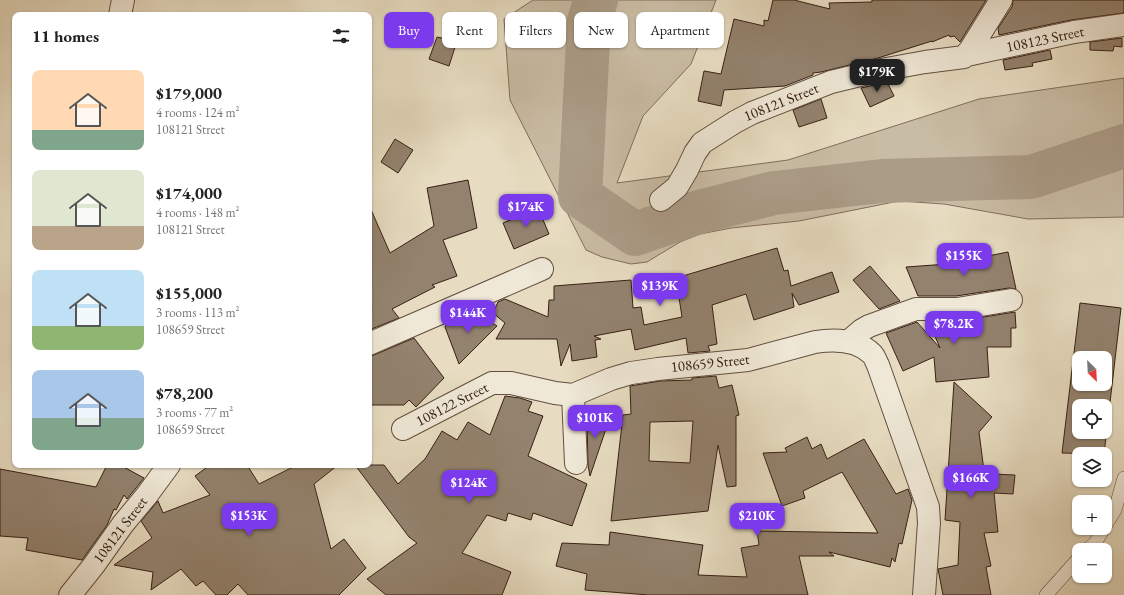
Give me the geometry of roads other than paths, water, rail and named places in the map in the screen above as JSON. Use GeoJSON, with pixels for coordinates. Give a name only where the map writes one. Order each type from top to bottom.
{"type":"FeatureCollection","features":[{"type":"Feature","properties":{"kind":"street"},"geometry":{"type":"LineString","coordinates":[[121,12],[123,0]]}},
{"type":"Feature","properties":{"kind":"street"},"geometry":{"type":"LineString","coordinates":[[967,55],[1001,0]]}},
{"type":"Feature","properties":{"kind":"street","name":"108123 Street"},"geometry":{"type":"LineString","coordinates":[[967,55],[1074,32],[1124,25]]}},
{"type":"Feature","properties":{"kind":"street","name":"108121 Street"},"geometry":{"type":"LineString","coordinates":[[661,200],[677,187],[702,143],[752,113],[831,82],[881,70],[925,62],[959,58],[967,55]]}},
{"type":"Feature","properties":{"kind":"street"},"geometry":{"type":"LineString","coordinates":[[372,343],[542,269]]}},
{"type":"Feature","properties":{"kind":"street"},"geometry":{"type":"LineString","coordinates":[[849,341],[869,326],[916,309],[957,309],[1012,300]]}},
{"type":"Feature","properties":{"kind":"street","name":"108659 Street"},"geometry":{"type":"LineString","coordinates":[[573,395],[611,379],[631,373],[748,360],[825,340],[849,341],[862,347],[873,354],[878,365],[928,507],[929,523],[924,595]]}},
{"type":"Feature","properties":{"kind":"street","name":"108122 Street"},"geometry":{"type":"LineString","coordinates":[[403,429],[492,383],[511,383],[555,393],[573,395]]}},
{"type":"Feature","properties":{"kind":"street"},"geometry":{"type":"LineString","coordinates":[[573,395],[576,463]]}},
{"type":"Feature","properties":{"kind":"street","name":"108121 Street"},"geometry":{"type":"LineString","coordinates":[[70,595],[167,468]]}},
{"type":"Feature","properties":{"kind":"lane"},"geometry":{"type":"LineString","coordinates":[[1112,515],[1115,510],[1124,478]]}},
{"type":"Feature","properties":{"kind":"lane"},"geometry":{"type":"LineString","coordinates":[[1046,595],[1072,566]]}},
{"type":"Feature","properties":{"kind":"waterway"},"geometry":{"type":"LineString","coordinates":[[596,0],[589,21],[580,196],[635,234],[699,212],[774,193],[882,181],[1031,177],[1124,146]]}}]}
